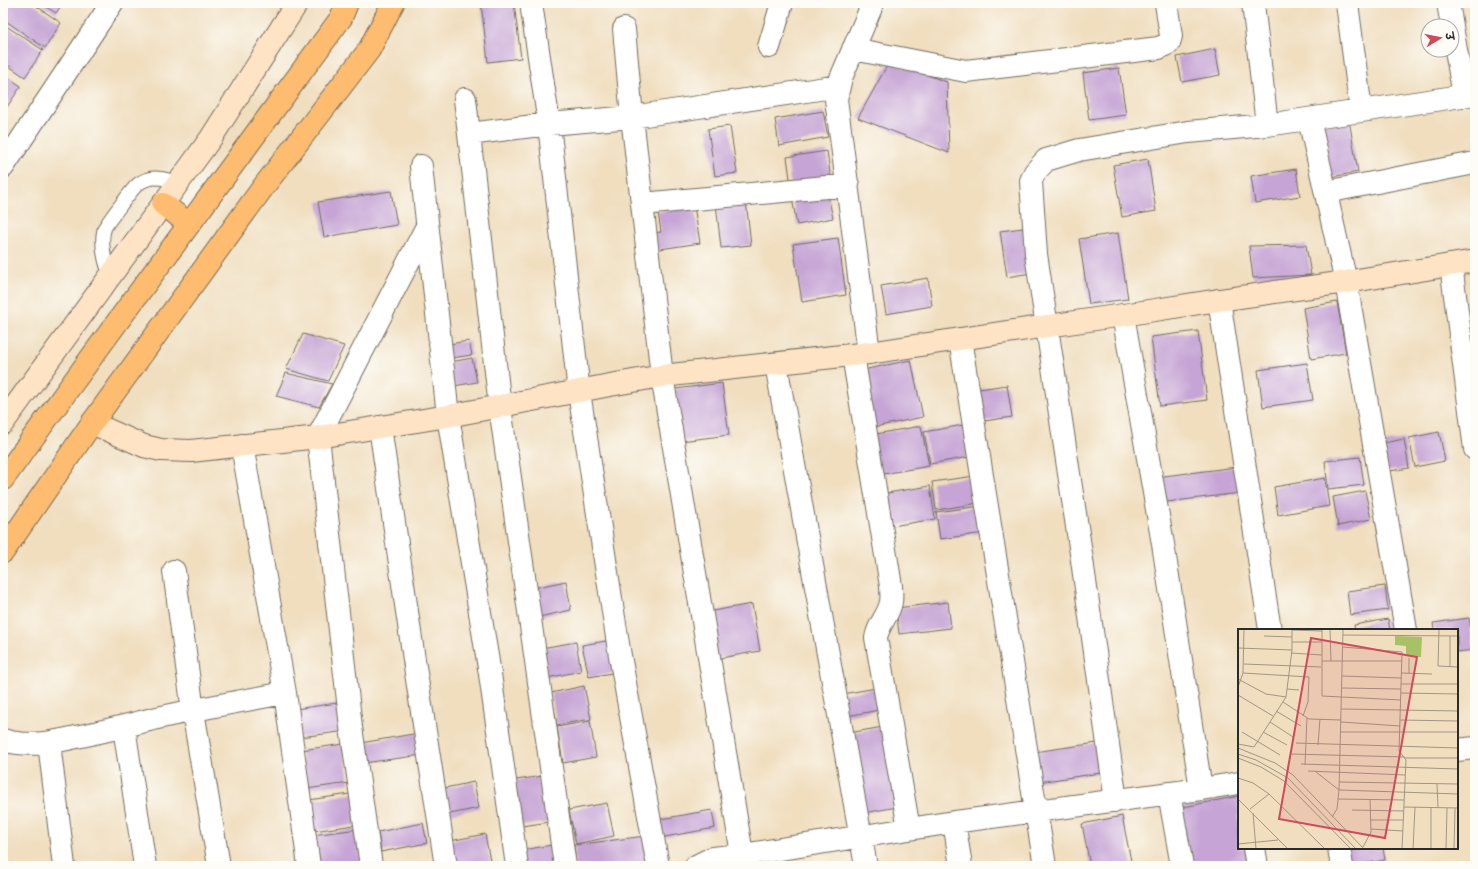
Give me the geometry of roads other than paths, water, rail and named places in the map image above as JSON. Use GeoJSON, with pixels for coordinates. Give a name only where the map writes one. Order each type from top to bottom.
{"type":"FeatureCollection","features":[{"type":"Feature","properties":{"kind":"main road"},"geometry":{"type":"LineString","coordinates":[[3,479],[341,18],[347,3]]}},
{"type":"Feature","properties":{"kind":"main road"},"geometry":{"type":"LineString","coordinates":[[3,552],[92,423],[264,186],[370,50],[393,3]]}},
{"type":"Feature","properties":{"kind":"main road"},"geometry":{"type":"LineString","coordinates":[[162,204],[189,224]]}},
{"type":"Feature","properties":{"kind":"street"},"geometry":{"type":"LineString","coordinates":[[3,167],[112,3]]}},
{"type":"Feature","properties":{"kind":"street"},"geometry":{"type":"LineString","coordinates":[[3,423],[210,138],[297,3]]}},
{"type":"Feature","properties":{"kind":"street"},"geometry":{"type":"LineString","coordinates":[[769,47],[782,3]]}},
{"type":"Feature","properties":{"kind":"street"},"geometry":{"type":"LineString","coordinates":[[873,3],[841,78],[836,99],[848,185],[861,354],[891,586],[891,603],[878,627],[876,638],[909,829]]}},
{"type":"Feature","properties":{"kind":"street"},"geometry":{"type":"LineString","coordinates":[[853,49],[966,70],[1159,48],[1169,43],[1170,36],[1166,3]]}},
{"type":"Feature","properties":{"kind":"street"},"geometry":{"type":"LineString","coordinates":[[1253,3],[1267,124]]}},
{"type":"Feature","properties":{"kind":"street"},"geometry":{"type":"LineString","coordinates":[[1347,3],[1361,111]]}},
{"type":"Feature","properties":{"kind":"street"},"geometry":{"type":"LineString","coordinates":[[1448,3],[1450,18]]}},
{"type":"Feature","properties":{"kind":"street"},"geometry":{"type":"LineString","coordinates":[[532,10],[549,124],[579,392],[619,650],[658,866]]}},
{"type":"Feature","properties":{"kind":"street"},"geometry":{"type":"LineString","coordinates":[[624,29],[632,116],[662,376],[743,861]]}},
{"type":"Feature","properties":{"kind":"street"},"geometry":{"type":"LineString","coordinates":[[1116,801],[1048,327],[1036,254],[1031,182],[1035,172],[1046,160],[1079,150],[1188,132],[1309,119],[1469,95],[1460,58]]}},
{"type":"Feature","properties":{"kind":"street"},"geometry":{"type":"LineString","coordinates":[[469,134],[632,116],[839,86]]}},
{"type":"Feature","properties":{"kind":"street"},"geometry":{"type":"LineString","coordinates":[[465,99],[500,407],[565,866]]}},
{"type":"Feature","properties":{"kind":"street"},"geometry":{"type":"LineString","coordinates":[[1309,119],[1346,282],[1406,629]]}},
{"type":"Feature","properties":{"kind":"street"},"geometry":{"type":"LineString","coordinates":[[1326,192],[1475,163]]}},
{"type":"Feature","properties":{"kind":"street"},"geometry":{"type":"LineString","coordinates":[[421,166],[448,416],[490,674],[517,866]]}},
{"type":"Feature","properties":{"kind":"street"},"geometry":{"type":"LineString","coordinates":[[642,204],[848,185]]}},
{"type":"Feature","properties":{"kind":"street"},"geometry":{"type":"LineString","coordinates":[[371,866],[351,727],[318,437],[427,226]]}},
{"type":"Feature","properties":{"kind":"street"},"geometry":{"type":"LineString","coordinates":[[92,423],[144,446],[161,450],[191,451],[318,437],[380,428],[500,407],[662,376],[861,354],[1123,316],[1475,261]]}},
{"type":"Feature","properties":{"kind":"street"},"geometry":{"type":"LineString","coordinates":[[1451,265],[1475,449]]}},
{"type":"Feature","properties":{"kind":"street"},"geometry":{"type":"LineString","coordinates":[[1219,300],[1270,629]]}},
{"type":"Feature","properties":{"kind":"street"},"geometry":{"type":"LineString","coordinates":[[1123,316],[1163,544],[1201,789]]}},
{"type":"Feature","properties":{"kind":"street"},"geometry":{"type":"LineString","coordinates":[[960,339],[1045,866]]}},
{"type":"Feature","properties":{"kind":"street"},"geometry":{"type":"LineString","coordinates":[[776,364],[866,866]]}},
{"type":"Feature","properties":{"kind":"street"},"geometry":{"type":"LineString","coordinates":[[380,428],[446,866]]}},
{"type":"Feature","properties":{"kind":"street"},"geometry":{"type":"LineString","coordinates":[[242,445],[285,693],[309,866]]}},
{"type":"Feature","properties":{"kind":"street"},"geometry":{"type":"LineString","coordinates":[[174,571],[193,711],[219,866]]}},
{"type":"Feature","properties":{"kind":"street"},"geometry":{"type":"LineString","coordinates":[[3,740],[14,744],[27,745],[48,743],[193,711],[285,693]]}},
{"type":"Feature","properties":{"kind":"street"},"geometry":{"type":"LineString","coordinates":[[124,727],[146,866]]}},
{"type":"Feature","properties":{"kind":"street"},"geometry":{"type":"LineString","coordinates":[[48,743],[64,866]]}},
{"type":"Feature","properties":{"kind":"street"},"geometry":{"type":"LineString","coordinates":[[1458,750],[1475,748]]}},
{"type":"Feature","properties":{"kind":"street"},"geometry":{"type":"LineString","coordinates":[[696,866],[712,858],[743,861],[861,837],[909,829],[1238,783]]}},
{"type":"Feature","properties":{"kind":"street"},"geometry":{"type":"LineString","coordinates":[[1169,793],[1182,866]]}},
{"type":"Feature","properties":{"kind":"street"},"geometry":{"type":"LineString","coordinates":[[954,822],[961,866]]}},
{"type":"Feature","properties":{"kind":"street"},"geometry":{"type":"LineString","coordinates":[[1254,849],[1257,866]]}},
{"type":"Feature","properties":{"kind":"street"},"geometry":{"type":"LineString","coordinates":[[1339,849],[1342,866]]}},
{"type":"Feature","properties":{"kind":"lane"},"geometry":{"type":"LineString","coordinates":[[111,275],[107,269],[104,254],[103,236],[106,226],[136,185],[147,179],[160,178],[178,183]]}}]}
